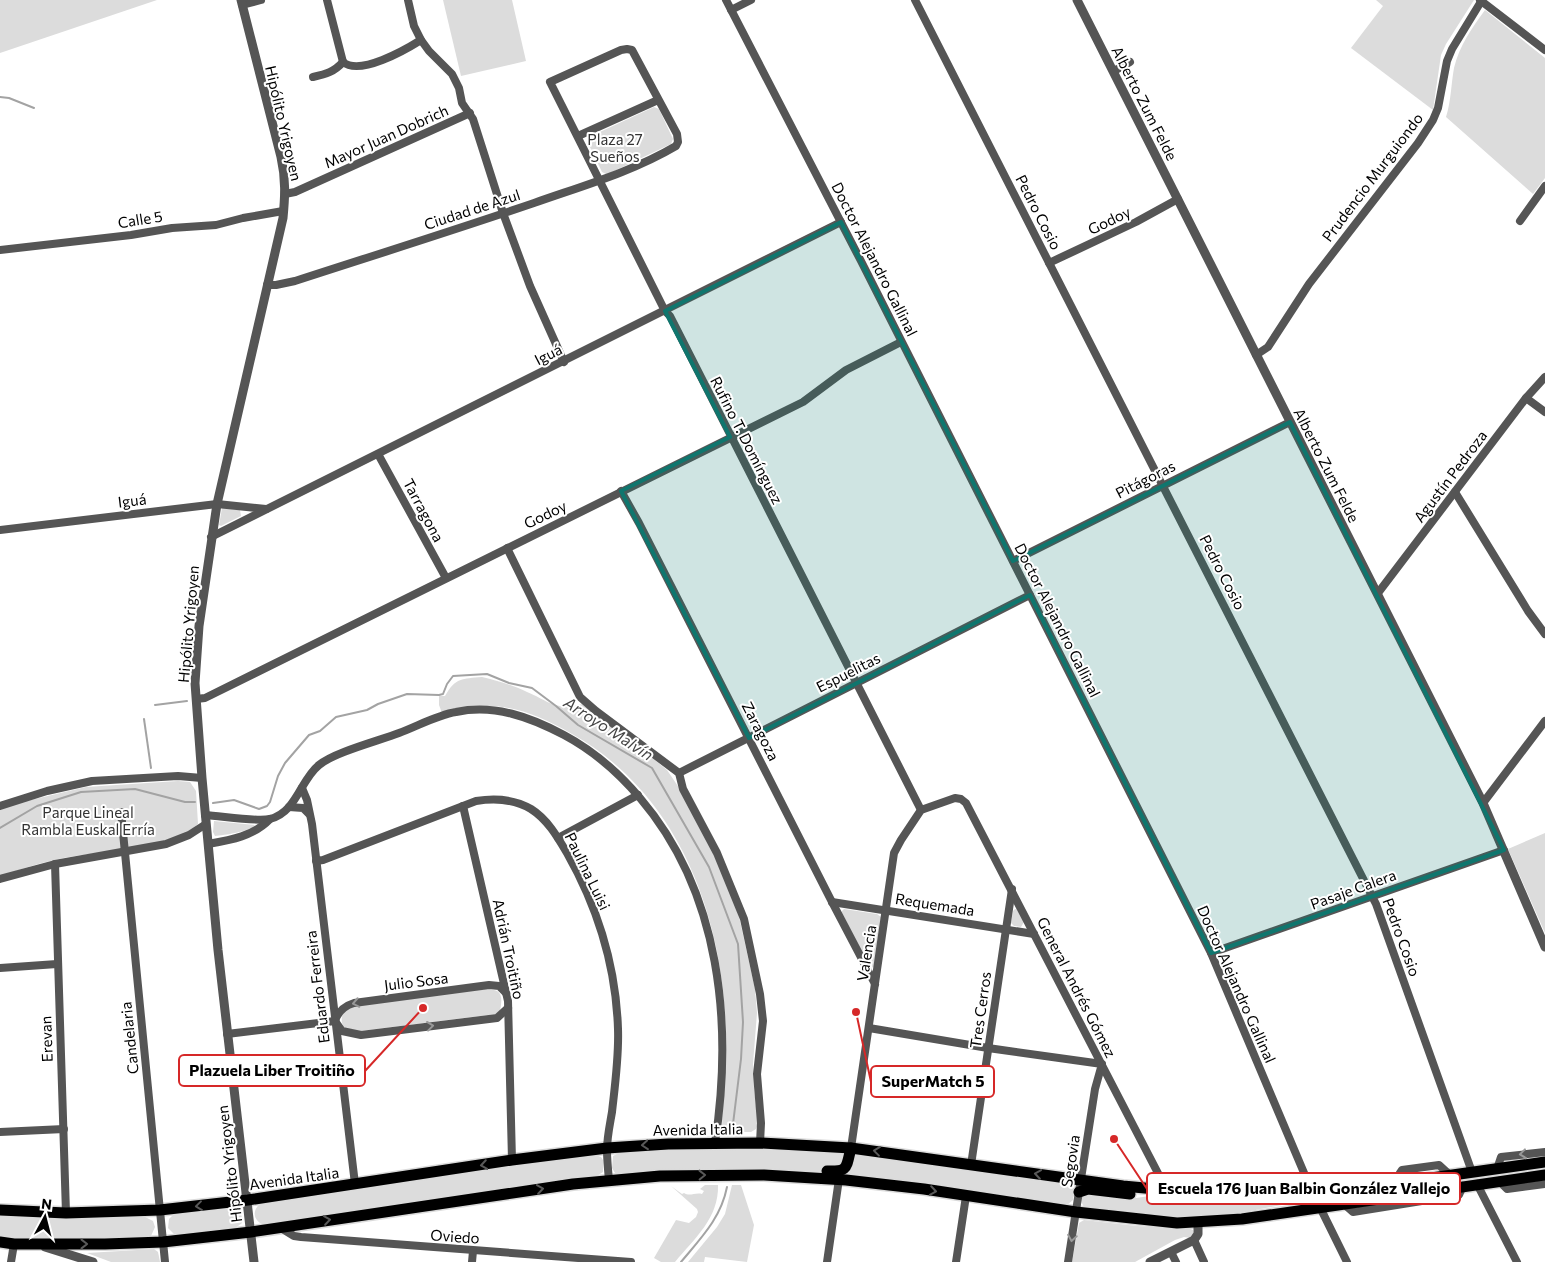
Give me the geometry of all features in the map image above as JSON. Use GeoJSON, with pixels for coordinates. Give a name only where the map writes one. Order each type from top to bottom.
{"type":"FeatureCollection","features":[{"type":"Feature","properties":{"kind":"main road","name":"Avenida Italia"},"geometry":{"type":"LineString","coordinates":[[0,1210],[66,1213],[160,1210],[248,1200],[512,1160],[607,1148],[668,1144],[760,1143],[851,1148],[972,1165],[1080,1186],[1148,1188],[1242,1197],[1282,1197],[1313,1194],[1545,1162]]}},
{"type":"Feature","properties":{"kind":"main road"},"geometry":{"type":"LineString","coordinates":[[789,1176],[806,1170],[840,1172],[847,1163],[851,1148]]}},
{"type":"Feature","properties":{"kind":"main road"},"geometry":{"type":"LineString","coordinates":[[0,1242],[38,1244],[163,1242],[251,1232],[609,1180],[686,1175],[789,1176],[840,1179],[1076,1212],[1156,1221],[1198,1223],[1242,1219],[1545,1175]]}},
{"type":"Feature","properties":{"kind":"main road"},"geometry":{"type":"LineString","coordinates":[[1320,1208],[1326,1199],[1364,1193],[1380,1185]]}},
{"type":"Feature","properties":{"kind":"main road"},"geometry":{"type":"LineString","coordinates":[[1242,1219],[1259,1212],[1306,1202],[1310,1200],[1313,1194]]}},
{"type":"Feature","properties":{"kind":"street"},"geometry":{"type":"LineString","coordinates":[[242,2],[261,0]]}},
{"type":"Feature","properties":{"kind":"street"},"geometry":{"type":"LineString","coordinates":[[326,0],[343,62],[352,67],[368,64],[400,52],[422,40]]}},
{"type":"Feature","properties":{"kind":"street"},"geometry":{"type":"LineString","coordinates":[[408,0],[414,26],[428,51],[452,74],[459,88],[462,103],[473,119],[502,214],[530,286],[564,362]]}},
{"type":"Feature","properties":{"kind":"street","name":"Doctor Alejandro Gallinal"},"geometry":{"type":"LineString","coordinates":[[726,0],[841,222],[1211,953],[1313,1194],[1347,1262]]}},
{"type":"Feature","properties":{"kind":"street"},"geometry":{"type":"LineString","coordinates":[[731,10],[751,0]]}},
{"type":"Feature","properties":{"kind":"street","name":"Pedro Cosio"},"geometry":{"type":"LineString","coordinates":[[915,0],[1372,897],[1472,1172]]}},
{"type":"Feature","properties":{"kind":"street"},"geometry":{"type":"LineString","coordinates":[[1481,0],[1545,50]]}},
{"type":"Feature","properties":{"kind":"street","name":"Prudencio Murguiondo"},"geometry":{"type":"LineString","coordinates":[[1256,355],[1268,347],[1309,284],[1418,143],[1433,120],[1440,100],[1447,61],[1481,0]]}},
{"type":"Feature","properties":{"kind":"street","name":"Alberto Zum Felde"},"geometry":{"type":"LineString","coordinates":[[1080,1],[1256,355],[1483,803],[1545,946]]}},
{"type":"Feature","properties":{"kind":"street","name":"Hipólito Yrigoyen"},"geometry":{"type":"LineString","coordinates":[[242,2],[282,164],[285,194],[284,211],[211,536],[200,626],[196,699],[227,1034],[254,1262]]}},
{"type":"Feature","properties":{"kind":"street","name":"Rufino T. Domínguez"},"geometry":{"type":"LineString","coordinates":[[658,100],[635,54],[632,50],[627,49],[550,82],[665,311],[670,316],[921,810]]}},
{"type":"Feature","properties":{"kind":"street"},"geometry":{"type":"LineString","coordinates":[[313,78],[335,70],[343,62]]}},
{"type":"Feature","properties":{"kind":"street"},"geometry":{"type":"LineString","coordinates":[[1114,71],[1130,62]]}},
{"type":"Feature","properties":{"kind":"street"},"geometry":{"type":"LineString","coordinates":[[578,136],[658,100]]}},
{"type":"Feature","properties":{"kind":"street","name":"Ciudad de Azul"},"geometry":{"type":"LineString","coordinates":[[267,285],[295,281],[502,214],[632,168],[676,146],[678,142],[677,134],[658,100]]}},
{"type":"Feature","properties":{"kind":"street","name":"Mayor Juan Dobrich"},"geometry":{"type":"LineString","coordinates":[[285,194],[295,192],[470,113]]}},
{"type":"Feature","properties":{"kind":"street"},"geometry":{"type":"LineString","coordinates":[[1520,221],[1545,186]]}},
{"type":"Feature","properties":{"kind":"street","name":"Godoy"},"geometry":{"type":"LineString","coordinates":[[1049,263],[1136,222],[1178,199]]}},
{"type":"Feature","properties":{"kind":"street","name":"Calle 5"},"geometry":{"type":"LineString","coordinates":[[0,250],[131,235],[172,228],[216,225],[284,211]]}},
{"type":"Feature","properties":{"kind":"street","name":"Iguá"},"geometry":{"type":"LineString","coordinates":[[211,536],[564,362],[841,222]]}},
{"type":"Feature","properties":{"kind":"street","name":"Godoy"},"geometry":{"type":"LineString","coordinates":[[196,699],[206,698],[804,402],[846,370],[901,342]]}},
{"type":"Feature","properties":{"kind":"street","name":"Agustín Pedroza"},"geometry":{"type":"LineString","coordinates":[[1378,594],[1526,398],[1545,377]]}},
{"type":"Feature","properties":{"kind":"street"},"geometry":{"type":"LineString","coordinates":[[1526,398],[1545,412]]}},
{"type":"Feature","properties":{"kind":"street","name":"Pitágoras"},"geometry":{"type":"LineString","coordinates":[[1013,561],[1290,422]]}},
{"type":"Feature","properties":{"kind":"street","name":"Tarragona"},"geometry":{"type":"LineString","coordinates":[[378,454],[446,578]]}},
{"type":"Feature","properties":{"kind":"street","name":"Zaragoza"},"geometry":{"type":"LineString","coordinates":[[621,492],[639,523],[875,984]]}},
{"type":"Feature","properties":{"kind":"street"},"geometry":{"type":"LineString","coordinates":[[1454,492],[1528,611],[1545,634]]}},
{"type":"Feature","properties":{"kind":"street","name":"Iguá"},"geometry":{"type":"LineString","coordinates":[[0,530],[217,504],[268,509]]}},
{"type":"Feature","properties":{"kind":"street"},"geometry":{"type":"LineString","coordinates":[[242,506],[244,521]]}},
{"type":"Feature","properties":{"kind":"street"},"geometry":{"type":"LineString","coordinates":[[507,548],[580,697],[679,773],[684,788],[732,886],[746,928],[760,994],[763,1021],[757,1074],[762,1123],[760,1143]]}},
{"type":"Feature","properties":{"kind":"street","name":"Espuelitas"},"geometry":{"type":"LineString","coordinates":[[679,773],[1030,595]]}},
{"type":"Feature","properties":{"kind":"street"},"geometry":{"type":"LineString","coordinates":[[208,844],[231,840],[252,832],[289,807],[319,765],[455,712],[493,710],[527,717],[583,745],[607,764],[654,814],[678,854],[692,884],[710,933],[718,978],[723,1030],[723,1061],[716,1143]]}},
{"type":"Feature","properties":{"kind":"street"},"geometry":{"type":"LineString","coordinates":[[1483,803],[1545,721]]}},
{"type":"Feature","properties":{"kind":"street"},"geometry":{"type":"LineString","coordinates":[[0,806],[47,791],[92,781],[178,776],[202,778]]}},
{"type":"Feature","properties":{"kind":"street","name":"Eduardo Ferreira"},"geometry":{"type":"LineString","coordinates":[[302,788],[305,793],[316,861],[355,1184]]}},
{"type":"Feature","properties":{"kind":"street"},"geometry":{"type":"LineString","coordinates":[[558,838],[638,796]]}},
{"type":"Feature","properties":{"kind":"street","name":"Paulina Luisi"},"geometry":{"type":"LineString","coordinates":[[316,861],[323,860],[476,801],[498,798],[518,803],[539,815],[558,838],[579,876],[592,905],[603,937],[615,988],[618,1054],[607,1148],[609,1180]]}},
{"type":"Feature","properties":{"kind":"street","name":"General Andrés Gómez"},"geometry":{"type":"LineString","coordinates":[[921,810],[955,798],[961,799],[966,803],[1102,1064],[1165,1190]]}},
{"type":"Feature","properties":{"kind":"street","name":"Adrián Troitiño"},"geometry":{"type":"LineString","coordinates":[[463,806],[506,993],[512,1160]]}},
{"type":"Feature","properties":{"kind":"street"},"geometry":{"type":"LineString","coordinates":[[289,807],[303,808],[309,814]]}},
{"type":"Feature","properties":{"kind":"street","name":"Valencia"},"geometry":{"type":"LineString","coordinates":[[851,1148],[894,853],[921,810]]}},
{"type":"Feature","properties":{"kind":"street","name":"Candelaria"},"geometry":{"type":"LineString","coordinates":[[121,812],[165,1262]]}},
{"type":"Feature","properties":{"kind":"street"},"geometry":{"type":"LineString","coordinates":[[0,879],[55,864],[166,844],[182,839],[206,819],[270,819]]}},
{"type":"Feature","properties":{"kind":"street","name":"Pasaje Calera"},"geometry":{"type":"LineString","coordinates":[[1211,953],[1504,850]]}},
{"type":"Feature","properties":{"kind":"street","name":"Erevan"},"geometry":{"type":"LineString","coordinates":[[55,864],[66,1213]]}},
{"type":"Feature","properties":{"kind":"street","name":"Tres Cerros"},"geometry":{"type":"LineString","coordinates":[[972,1165],[1012,889]]}},
{"type":"Feature","properties":{"kind":"street","name":"Requemada"},"geometry":{"type":"LineString","coordinates":[[832,902],[1034,934]]}},
{"type":"Feature","properties":{"kind":"street"},"geometry":{"type":"LineString","coordinates":[[0,968],[57,964]]}},
{"type":"Feature","properties":{"kind":"street","name":"Julio Sosa"},"geometry":{"type":"LineString","coordinates":[[335,1021],[343,1007],[354,1003],[490,985],[499,986],[506,993]]}},
{"type":"Feature","properties":{"kind":"street"},"geometry":{"type":"LineString","coordinates":[[227,1034],[335,1021],[342,1031],[361,1035],[498,1018],[508,1008]]}},
{"type":"Feature","properties":{"kind":"street"},"geometry":{"type":"LineString","coordinates":[[869,1028],[988,1048],[1102,1064]]}},
{"type":"Feature","properties":{"kind":"street","name":"Segovia"},"geometry":{"type":"LineString","coordinates":[[1068,1262],[1095,1088],[1102,1064]]}},
{"type":"Feature","properties":{"kind":"street"},"geometry":{"type":"LineString","coordinates":[[0,1132],[64,1128]]}},
{"type":"Feature","properties":{"kind":"street"},"geometry":{"type":"LineString","coordinates":[[1497,1169],[1501,1157],[1545,1152]]}},
{"type":"Feature","properties":{"kind":"street"},"geometry":{"type":"LineString","coordinates":[[827,1262],[840,1179]]}},
{"type":"Feature","properties":{"kind":"street"},"geometry":{"type":"LineString","coordinates":[[1499,1181],[1506,1189],[1545,1184]]}},
{"type":"Feature","properties":{"kind":"street"},"geometry":{"type":"LineString","coordinates":[[1397,1182],[1399,1197]]}},
{"type":"Feature","properties":{"kind":"street"},"geometry":{"type":"LineString","coordinates":[[1477,1184],[1517,1262]]}},
{"type":"Feature","properties":{"kind":"street"},"geometry":{"type":"LineString","coordinates":[[1344,1204],[1353,1212],[1459,1195],[1462,1186]]}},
{"type":"Feature","properties":{"kind":"street"},"geometry":{"type":"LineString","coordinates":[[956,1262],[966,1196]]}},
{"type":"Feature","properties":{"kind":"street"},"geometry":{"type":"LineString","coordinates":[[1150,1262],[1194,1240],[1198,1234],[1198,1223]]}},
{"type":"Feature","properties":{"kind":"street","name":"Oviedo"},"geometry":{"type":"LineString","coordinates":[[279,1227],[294,1236],[301,1237],[631,1262]]}},
{"type":"Feature","properties":{"kind":"street"},"geometry":{"type":"LineString","coordinates":[[1194,1240],[1204,1262]]}},
{"type":"Feature","properties":{"kind":"street"},"geometry":{"type":"LineString","coordinates":[[10,1262],[14,1244]]}},
{"type":"Feature","properties":{"kind":"street"},"geometry":{"type":"LineString","coordinates":[[38,1244],[93,1262]]}},
{"type":"Feature","properties":{"kind":"street"},"geometry":{"type":"LineString","coordinates":[[472,1262],[473,1251]]}},
{"type":"Feature","properties":{"kind":"street"},"geometry":{"type":"LineString","coordinates":[[1171,1252],[1176,1262]]}},
{"type":"Feature","properties":{"kind":"highlighted area"},"geometry":{"type":"Polygon","coordinates":[[[841,222],[1013,561],[1290,422],[1504,850],[1211,953],[1030,595],[749,738],[621,491],[730,437],[665,311],[841,222]]]}},
{"type":"Feature","properties":{"kind":"green space"},"geometry":{"type":"Polygon","coordinates":[[[0,0],[157,0],[0,53],[0,0]]]}},
{"type":"Feature","properties":{"kind":"green space"},"geometry":{"type":"Polygon","coordinates":[[[443,0],[512,0],[526,61],[461,76],[443,0]]]}},
{"type":"Feature","properties":{"kind":"green space"},"geometry":{"type":"Polygon","coordinates":[[[1376,0],[1474,0],[1441,55],[1433,110],[1351,48],[1383,6],[1376,0]]]}},
{"type":"Feature","properties":{"kind":"green space"},"geometry":{"type":"Polygon","coordinates":[[[1485,10],[1545,58],[1545,178],[1533,194],[1446,117],[1456,60],[1466,37],[1485,10]]]}},
{"type":"Feature","properties":{"kind":"green space","name":"Plaza 27 Sueños"},"geometry":{"type":"Polygon","coordinates":[[[654,107],[659,109],[673,139],[671,144],[610,173],[602,172],[587,141],[589,137],[654,107]]]}},
{"type":"Feature","properties":{"kind":"green space"},"geometry":{"type":"Polygon","coordinates":[[[222,508],[240,510],[241,516],[221,526],[219,525],[222,508]]]}},
{"type":"Feature","properties":{"kind":"green space"},"geometry":{"type":"Polygon","coordinates":[[[482,677],[516,687],[559,706],[583,704],[667,770],[686,798],[706,837],[733,898],[755,989],[757,1013],[753,1064],[758,1124],[756,1129],[751,1132],[724,1132],[722,1129],[726,1026],[715,940],[703,899],[686,859],[666,822],[640,788],[609,759],[555,725],[525,712],[494,706],[478,706],[442,713],[439,705],[439,696],[445,696],[453,685],[460,680],[482,677]]]}},
{"type":"Feature","properties":{"kind":"green space","name":"Parque Lineal Rambla Euskal Erría"},"geometry":{"type":"Polygon","coordinates":[[[178,781],[190,782],[196,791],[198,824],[186,832],[152,844],[59,859],[0,876],[0,809],[86,787],[178,781]]]}},
{"type":"Feature","properties":{"kind":"green space"},"geometry":{"type":"Polygon","coordinates":[[[214,821],[255,825],[242,831],[215,836],[213,832],[214,821]]]}},
{"type":"Feature","properties":{"kind":"green space"},"geometry":{"type":"Polygon","coordinates":[[[1545,833],[1545,933],[1508,849],[1545,833]]]}},
{"type":"Feature","properties":{"kind":"green space"},"geometry":{"type":"Polygon","coordinates":[[[844,909],[877,914],[881,917],[874,967],[870,968],[842,913],[844,909]]]}},
{"type":"Feature","properties":{"kind":"green space"},"geometry":{"type":"Polygon","coordinates":[[[1015,909],[1018,910],[1024,922],[1021,927],[1014,926],[1011,923],[1015,909]]]}},
{"type":"Feature","properties":{"kind":"green space"},"geometry":{"type":"Polygon","coordinates":[[[485,989],[495,990],[500,994],[500,1011],[496,1014],[352,1032],[345,1028],[342,1021],[343,1013],[348,1006],[485,989]]]}},
{"type":"Feature","properties":{"kind":"green space"},"geometry":{"type":"Polygon","coordinates":[[[711,1148],[829,1152],[891,1158],[1068,1184],[1073,1189],[1074,1195],[1073,1200],[1067,1205],[856,1175],[738,1170],[620,1174],[615,1173],[612,1168],[613,1156],[619,1153],[711,1148]]]}},
{"type":"Feature","properties":{"kind":"green space"},"geometry":{"type":"Polygon","coordinates":[[[595,1155],[603,1160],[603,1172],[595,1177],[506,1188],[267,1225],[259,1222],[255,1217],[255,1211],[260,1204],[595,1155]]]}},
{"type":"Feature","properties":{"kind":"green space"},"geometry":{"type":"Polygon","coordinates":[[[1545,1167],[1545,1171],[1402,1191],[1400,1187],[1545,1167]]]}},
{"type":"Feature","properties":{"kind":"green space"},"geometry":{"type":"Polygon","coordinates":[[[705,1185],[718,1185],[717,1197],[715,1208],[698,1236],[675,1262],[661,1262],[654,1258],[676,1220],[689,1223],[696,1217],[698,1212],[671,1186],[682,1194],[690,1195],[702,1194],[704,1191],[700,1189],[705,1185]]]}},
{"type":"Feature","properties":{"kind":"green space"},"geometry":{"type":"Polygon","coordinates":[[[732,1185],[741,1185],[754,1225],[747,1262],[705,1257],[704,1262],[688,1262],[717,1227],[725,1214],[732,1185]]]}},
{"type":"Feature","properties":{"kind":"green space"},"geometry":{"type":"Polygon","coordinates":[[[1090,1192],[1136,1198],[1156,1195],[1301,1199],[1302,1201],[1230,1215],[1182,1217],[1141,1215],[1085,1208],[1082,1203],[1082,1197],[1090,1192]]]}},
{"type":"Feature","properties":{"kind":"green space"},"geometry":{"type":"Polygon","coordinates":[[[231,1208],[238,1211],[242,1217],[242,1223],[234,1229],[175,1235],[168,1228],[169,1219],[174,1214],[231,1208]]]}},
{"type":"Feature","properties":{"kind":"green space"},"geometry":{"type":"Polygon","coordinates":[[[0,1215],[69,1218],[145,1217],[153,1221],[155,1227],[151,1236],[144,1238],[0,1238],[0,1215]]]}},
{"type":"Feature","properties":{"kind":"green space"},"geometry":{"type":"Polygon","coordinates":[[[1084,1220],[1190,1229],[1193,1230],[1194,1234],[1191,1238],[1184,1237],[1175,1240],[1135,1262],[1072,1262],[1079,1223],[1084,1220]]]}},
{"type":"Feature","properties":{"kind":"green space"},"geometry":{"type":"Polygon","coordinates":[[[154,1249],[158,1252],[160,1262],[111,1262],[87,1253],[154,1249]]]}},
{"type":"Feature","properties":{"kind":"waterway"},"geometry":{"type":"LineString","coordinates":[[0,97],[9,98],[34,108]]}},
{"type":"Feature","properties":{"kind":"waterway","name":"Arroyo Malvín"},"geometry":{"type":"LineString","coordinates":[[213,803],[234,800],[259,809],[267,806],[285,763],[309,735],[320,731],[336,717],[367,710],[407,694],[443,694],[453,676],[487,674],[509,683],[532,688],[578,725],[652,768],[709,867],[738,944],[743,1022],[741,1059],[732,1132]]}},
{"type":"Feature","properties":{"kind":"waterway"},"geometry":{"type":"LineString","coordinates":[[155,705],[187,701]]}},
{"type":"Feature","properties":{"kind":"waterway"},"geometry":{"type":"LineString","coordinates":[[144,719],[151,768]]}},
{"type":"Feature","properties":{"kind":"waterway","name":"Arroyo Malvín"},"geometry":{"type":"LineString","coordinates":[[0,828],[37,806],[81,792],[135,789],[185,802],[195,802]]}},
{"type":"Feature","properties":{"kind":"waterway","name":"Arroyo Malvín"},"geometry":{"type":"LineString","coordinates":[[681,1262],[703,1236],[715,1218],[727,1187]]}},
{"type":"Feature","properties":{"kind":"place","name":"Plazuela Liber Troitiño"},"geometry":{"type":"Point","coordinates":[423,1008]}},
{"type":"Feature","properties":{"kind":"place","name":"SuperMatch 5"},"geometry":{"type":"Point","coordinates":[856,1012]}},
{"type":"Feature","properties":{"kind":"place","name":"Escuela 176 Juan Balbin González Vallejo"},"geometry":{"type":"Point","coordinates":[1114,1139]}}]}
